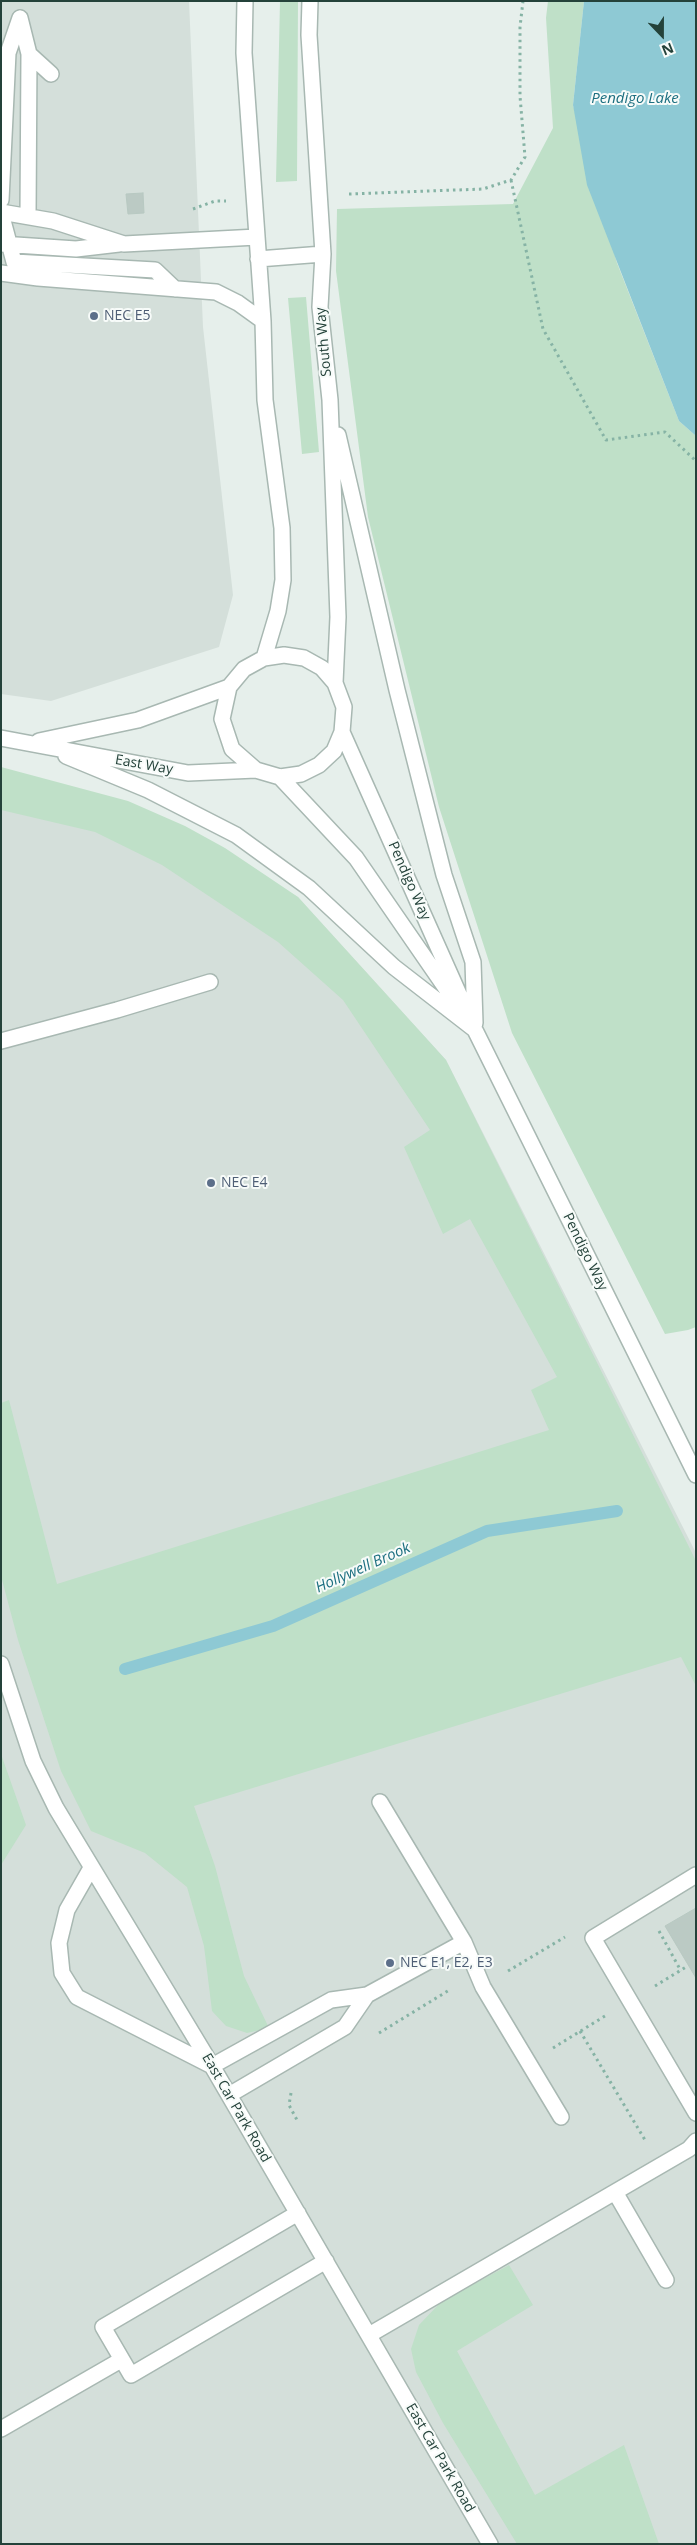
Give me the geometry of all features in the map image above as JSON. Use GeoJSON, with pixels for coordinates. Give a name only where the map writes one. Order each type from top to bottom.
{"type":"FeatureCollection","features":[{"type":"Feature","properties":{"kind":"street"},"geometry":{"type":"LineString","coordinates":[[245,1],[244,52],[263,321],[265,400],[282,528],[283,580],[278,611],[264,658]]}},
{"type":"Feature","properties":{"kind":"street","name":"South Way"},"geometry":{"type":"LineString","coordinates":[[310,1],[309,35],[323,254],[320,307],[330,400],[338,617],[336,683]]}},
{"type":"Feature","properties":{"kind":"street"},"geometry":{"type":"LineString","coordinates":[[1,200],[8,54],[20,18],[30,54],[28,216]]}},
{"type":"Feature","properties":{"kind":"street"},"geometry":{"type":"LineString","coordinates":[[30,54],[51,74]]}},
{"type":"Feature","properties":{"kind":"street"},"geometry":{"type":"LineString","coordinates":[[124,244],[53,221],[1,212],[5,244],[14,262],[155,270],[175,289]]}},
{"type":"Feature","properties":{"kind":"street"},"geometry":{"type":"LineString","coordinates":[[5,244],[76,249],[124,244],[257,237]]}},
{"type":"Feature","properties":{"kind":"street"},"geometry":{"type":"LineString","coordinates":[[258,259],[323,254]]}},
{"type":"Feature","properties":{"kind":"street"},"geometry":{"type":"LineString","coordinates":[[1,272],[38,278],[216,292],[238,303],[263,321]]}},
{"type":"Feature","properties":{"kind":"street"},"geometry":{"type":"LineString","coordinates":[[330,400],[397,690],[435,838],[472,962],[475,1030]]}},
{"type":"Feature","properties":{"kind":"street"},"geometry":{"type":"LineString","coordinates":[[284,655],[304,658],[322,668],[336,683],[344,707],[342,732],[334,750],[319,765],[300,774],[280,777],[256,770],[232,749],[222,719],[229,688],[244,669],[264,658],[284,655]]}},
{"type":"Feature","properties":{"kind":"street","name":"East Way"},"geometry":{"type":"LineString","coordinates":[[33,743],[138,720],[229,688]]}},
{"type":"Feature","properties":{"kind":"street","name":"Pendigo Way"},"geometry":{"type":"LineString","coordinates":[[342,732],[475,1030],[696,1475]]}},
{"type":"Feature","properties":{"kind":"street","name":"East Way"},"geometry":{"type":"LineString","coordinates":[[1,738],[188,773],[256,770]]}},
{"type":"Feature","properties":{"kind":"street"},"geometry":{"type":"LineString","coordinates":[[33,743],[148,790],[236,835],[309,888],[394,967],[475,1030]]}},
{"type":"Feature","properties":{"kind":"street","name":"Pendigo Way"},"geometry":{"type":"LineString","coordinates":[[280,777],[356,858],[475,1030]]}},
{"type":"Feature","properties":{"kind":"street"},"geometry":{"type":"LineString","coordinates":[[1,1041],[117,1010],[210,982]]}},
{"type":"Feature","properties":{"kind":"street","name":"East Car Park Road"},"geometry":{"type":"LineString","coordinates":[[1,1664],[33,1761],[56,1808],[212,2066],[490,2544]]}},
{"type":"Feature","properties":{"kind":"street"},"geometry":{"type":"LineString","coordinates":[[380,1802],[464,1942],[483,1987],[561,2117]]}},
{"type":"Feature","properties":{"kind":"street"},"geometry":{"type":"LineString","coordinates":[[91,1868],[67,1910],[59,1943],[62,1973],[77,1996],[212,2066],[331,2000],[367,1995],[464,1942]]}},
{"type":"Feature","properties":{"kind":"street"},"geometry":{"type":"LineString","coordinates":[[696,1876],[593,1938],[691,2093],[696,2113]]}},
{"type":"Feature","properties":{"kind":"street"},"geometry":{"type":"LineString","coordinates":[[229,2096],[345,2027],[367,1995]]}},
{"type":"Feature","properties":{"kind":"street"},"geometry":{"type":"LineString","coordinates":[[369,2335],[688,2149],[696,2141]]}},
{"type":"Feature","properties":{"kind":"street"},"geometry":{"type":"LineString","coordinates":[[615,2192],[666,2280]]}},
{"type":"Feature","properties":{"kind":"street"},"geometry":{"type":"LineString","coordinates":[[298,2214],[103,2327],[121,2360],[130,2375],[326,2261]]}},
{"type":"Feature","properties":{"kind":"street"},"geometry":{"type":"LineString","coordinates":[[1,2429],[121,2360]]}},
{"type":"Feature","properties":{"kind":"path"},"geometry":{"type":"LineString","coordinates":[[511,180],[542,329],[606,440],[665,432],[696,461]]}},
{"type":"Feature","properties":{"kind":"path"},"geometry":{"type":"LineString","coordinates":[[657,1928],[682,1971]]}},
{"type":"Feature","properties":{"kind":"path"},"geometry":{"type":"LineString","coordinates":[[652,1988],[686,1967]]}},
{"type":"Feature","properties":{"kind":"path"},"geometry":{"type":"LineString","coordinates":[[548,2051],[610,2013]]}},
{"type":"Feature","properties":{"kind":"path"},"geometry":{"type":"LineString","coordinates":[[580,2032],[646,2140]]}},
{"type":"Feature","properties":{"kind":"shaded area","name":"NEC E5"},"geometry":{"type":"Polygon","coordinates":[[[1,1],[189,1],[203,327],[233,595],[219,647],[51,701],[1,694],[1,1]]]}},
{"type":"Feature","properties":{"kind":"shaded area"},"geometry":{"type":"Polygon","coordinates":[[[1,796],[150,813],[298,897],[446,1060],[696,1553],[696,2544],[1,2544],[1,796]]]}},
{"type":"Feature","properties":{"kind":"green space"},"geometry":{"type":"Polygon","coordinates":[[[280,1],[298,1],[297,181],[276,182],[280,1]]]}},
{"type":"Feature","properties":{"kind":"green space"},"geometry":{"type":"Polygon","coordinates":[[[548,1],[584,1],[573,105],[617,263],[679,421],[696,436],[696,1327],[665,1334],[512,1033],[439,807],[368,517],[336,271],[337,209],[513,204],[553,128],[546,18],[548,1]]]}},
{"type":"Feature","properties":{"kind":"green space"},"geometry":{"type":"Polygon","coordinates":[[[306,297],[319,452],[302,454],[288,298],[306,297]]]}},
{"type":"Feature","properties":{"kind":"green space"},"geometry":{"type":"Polygon","coordinates":[[[1,767],[128,801],[185,826],[225,848],[298,897],[446,1060],[696,1561],[696,1686],[681,1657],[194,1806],[215,1866],[244,1976],[269,2028],[247,2033],[226,2026],[212,2011],[204,1946],[187,1887],[145,1853],[91,1831],[61,1771],[18,1640],[1,1576],[1,1403],[9,1400],[57,1584],[549,1430],[531,1390],[557,1377],[470,1219],[443,1234],[404,1147],[430,1130],[343,1000],[278,942],[162,865],[95,832],[1,810],[1,767]]]}},
{"type":"Feature","properties":{"kind":"green space"},"geometry":{"type":"Polygon","coordinates":[[[1,1754],[26,1825],[1,1865],[1,1754]]]}},
{"type":"Feature","properties":{"kind":"green space"},"geometry":{"type":"Polygon","coordinates":[[[509,2265],[533,2305],[457,2351],[535,2495],[624,2445],[659,2544],[517,2544],[443,2423],[416,2372],[411,2349],[419,2325],[441,2302],[509,2265]]]}},
{"type":"Feature","properties":{"kind":"water","name":"Pendigo Lake"},"geometry":{"type":"Polygon","coordinates":[[[584,1],[696,1],[696,436],[679,421],[587,185],[573,105],[584,1]]]}},
{"type":"Feature","properties":{"kind":"building"},"geometry":{"type":"Polygon","coordinates":[[[143,193],[144,213],[128,214],[126,194],[143,193]]]}},
{"type":"Feature","properties":{"kind":"building"},"geometry":{"type":"Polygon","coordinates":[[[696,1908],[696,1978],[665,1926],[696,1908]]]}},
{"type":"Feature","properties":{"kind":"waterway","name":"Hollywell Brook"},"geometry":{"type":"LineString","coordinates":[[125,1669],[273,1626],[487,1531],[617,1511]]}},
{"type":"Feature","properties":{"kind":"place","name":"NEC E5"},"geometry":{"type":"Point","coordinates":[94,316]}},
{"type":"Feature","properties":{"kind":"place","name":"NEC E4"},"geometry":{"type":"Point","coordinates":[211,1183]}},
{"type":"Feature","properties":{"kind":"place","name":"NEC E1, E2, E3"},"geometry":{"type":"Point","coordinates":[390,1963]}}]}
